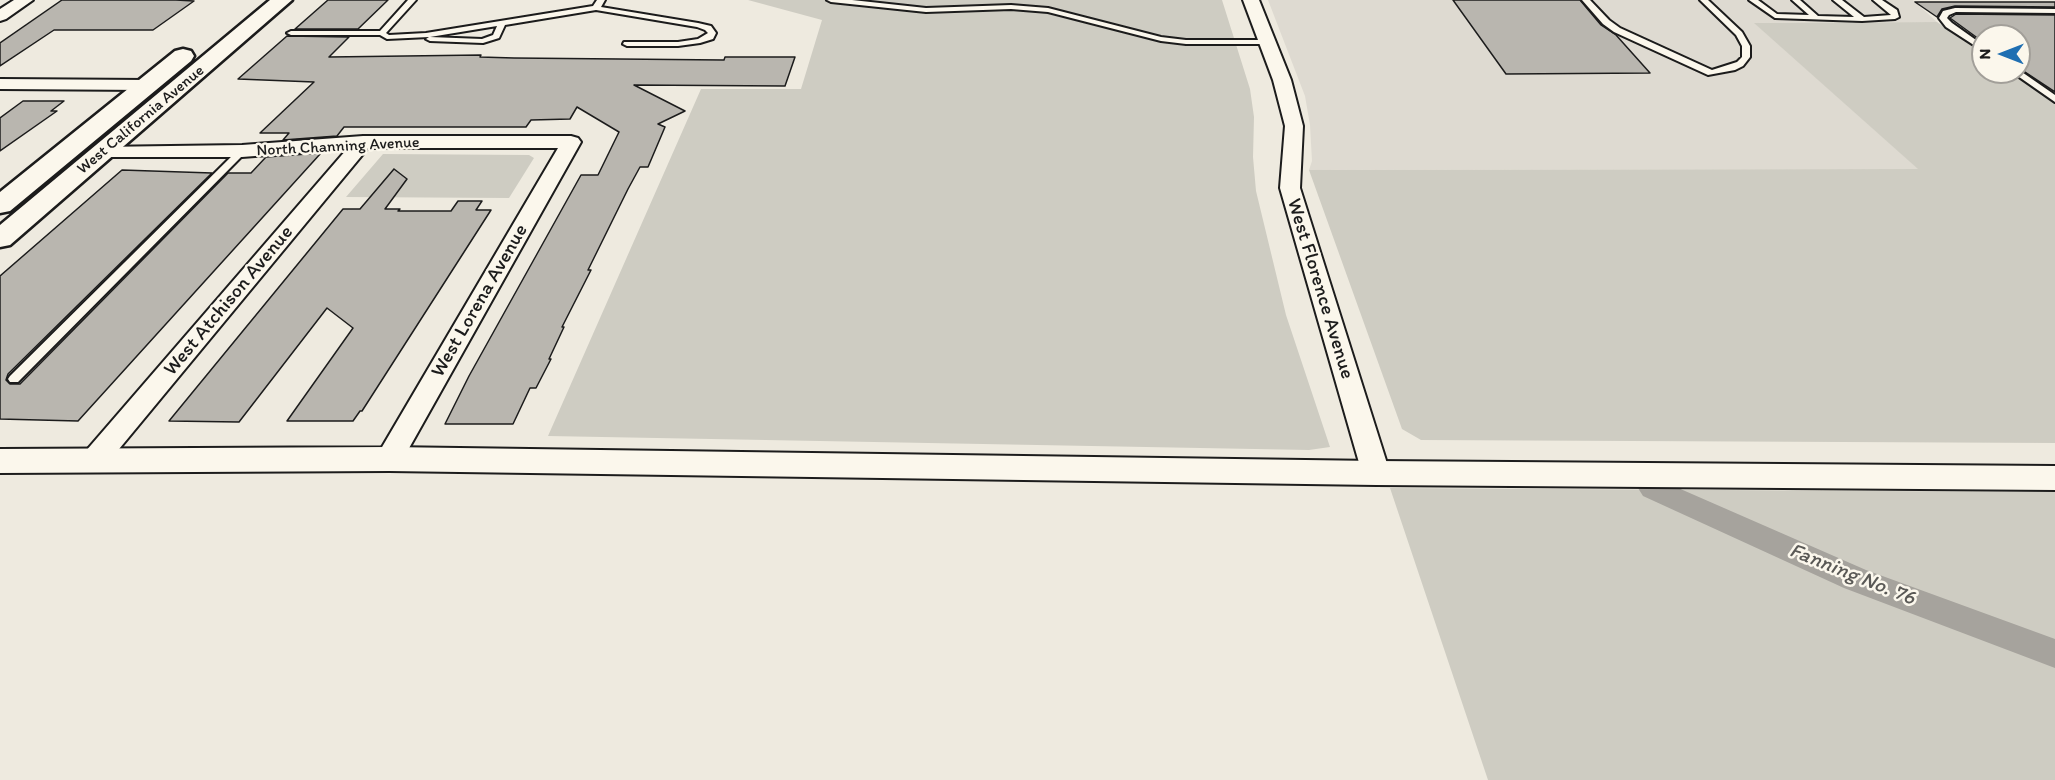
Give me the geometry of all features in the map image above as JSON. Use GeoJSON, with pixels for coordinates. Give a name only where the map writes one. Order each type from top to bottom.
{"type":"FeatureCollection","features":[{"type":"Feature","properties":{"kind":"main road","name":"West California Avenue"},"geometry":{"type":"LineString","coordinates":[[0,206],[252,0]]}},
{"type":"Feature","properties":{"kind":"main road","name":"West California Avenue"},"geometry":{"type":"LineString","coordinates":[[0,239],[282,0]]}},
{"type":"Feature","properties":{"kind":"main road"},"geometry":{"type":"LineString","coordinates":[[106,151],[97,141],[148,98],[151,93],[147,85]]}},
{"type":"Feature","properties":{"kind":"street"},"geometry":{"type":"LineString","coordinates":[[0,16],[25,0]]}},
{"type":"Feature","properties":{"kind":"street","name":"West Florence Avenue"},"geometry":{"type":"LineString","coordinates":[[1251,0],[1282,80],[1294,126],[1290,188],[1376,473]]}},
{"type":"Feature","properties":{"kind":"street"},"geometry":{"type":"LineString","coordinates":[[0,84],[147,85]]}},
{"type":"Feature","properties":{"kind":"street","name":"North Channing Avenue"},"geometry":{"type":"LineString","coordinates":[[106,151],[242,151],[363,142],[570,142]]}},
{"type":"Feature","properties":{"kind":"street","name":"West Atchison Avenue"},"geometry":{"type":"LineString","coordinates":[[95,459],[363,142]]}},
{"type":"Feature","properties":{"kind":"street","name":"West Lorena Avenue"},"geometry":{"type":"LineString","coordinates":[[389,459],[570,142]]}},
{"type":"Feature","properties":{"kind":"street"},"geometry":{"type":"LineString","coordinates":[[0,461],[389,459],[1376,473],[2055,478]]}},
{"type":"Feature","properties":{"kind":"lane"},"geometry":{"type":"LineString","coordinates":[[382,33],[411,0]]}},
{"type":"Feature","properties":{"kind":"lane"},"geometry":{"type":"LineString","coordinates":[[596,8],[601,0]]}},
{"type":"Feature","properties":{"kind":"lane"},"geometry":{"type":"LineString","coordinates":[[831,0],[926,10],[1011,7],[1048,10],[1161,39],[1186,42],[1267,42]]}},
{"type":"Feature","properties":{"kind":"lane"},"geometry":{"type":"LineString","coordinates":[[1586,0],[1606,22],[1617,30],[1711,73],[1732,68],[1746,57],[1746,46],[1739,34],[1704,0]]}},
{"type":"Feature","properties":{"kind":"lane"},"geometry":{"type":"LineString","coordinates":[[1753,0],[1775,16],[1862,19],[1895,17],[1894,12],[1877,0]]}},
{"type":"Feature","properties":{"kind":"lane"},"geometry":{"type":"LineString","coordinates":[[1796,0],[1816,18]]}},
{"type":"Feature","properties":{"kind":"lane"},"geometry":{"type":"LineString","coordinates":[[1837,0],[1862,19]]}},
{"type":"Feature","properties":{"kind":"lane"},"geometry":{"type":"LineString","coordinates":[[408,37],[596,8],[708,28],[712,33],[710,37],[700,41],[678,44],[627,44]]}},
{"type":"Feature","properties":{"kind":"lane"},"geometry":{"type":"LineString","coordinates":[[1971,41],[1949,25],[1943,18],[1946,13],[1955,10],[2055,11]]}},
{"type":"Feature","properties":{"kind":"lane"},"geometry":{"type":"LineString","coordinates":[[291,33],[382,33],[387,36],[483,41],[496,36],[502,23]]}},
{"type":"Feature","properties":{"kind":"lane"},"geometry":{"type":"LineString","coordinates":[[2031,82],[2055,99]]}},
{"type":"Feature","properties":{"kind":"lane"},"geometry":{"type":"LineString","coordinates":[[14,379],[242,151]]}},
{"type":"Feature","properties":{"kind":"shaded area"},"geometry":{"type":"Polygon","coordinates":[[[748,0],[1222,0],[1250,89],[1254,117],[1253,157],[1256,191],[1286,315],[1330,447],[1309,450],[548,436],[701,89],[801,89],[822,20],[748,0]]]}},
{"type":"Feature","properties":{"kind":"shaded area"},"geometry":{"type":"Polygon","coordinates":[[[1268,0],[1913,0],[1937,22],[1755,23],[1919,169],[1309,170],[1312,161],[1310,125],[1305,96],[1268,0]]]}},
{"type":"Feature","properties":{"kind":"shaded area"},"geometry":{"type":"Polygon","coordinates":[[[1937,22],[1971,45],[1971,84],[2028,84],[2055,102],[2055,443],[1421,440],[1402,429],[1309,170],[1918,169],[1754,23],[1937,22]]]}},
{"type":"Feature","properties":{"kind":"shaded area"},"geometry":{"type":"Polygon","coordinates":[[[383,154],[529,155],[534,158],[509,198],[346,197],[383,154]]]}},
{"type":"Feature","properties":{"kind":"shaded area"},"geometry":{"type":"Polygon","coordinates":[[[1390,488],[2055,492],[2055,780],[1488,780],[1390,488]]]}},
{"type":"Feature","properties":{"kind":"building"},"geometry":{"type":"Polygon","coordinates":[[[62,0],[194,1],[153,30],[54,30],[0,66],[0,43],[62,0]]]}},
{"type":"Feature","properties":{"kind":"building"},"geometry":{"type":"Polygon","coordinates":[[[328,0],[388,0],[358,29],[295,29],[328,0]]]}},
{"type":"Feature","properties":{"kind":"building"},"geometry":{"type":"Polygon","coordinates":[[[1453,0],[1580,0],[1601,25],[1616,35],[1650,73],[1506,74],[1453,0]]]}},
{"type":"Feature","properties":{"kind":"building"},"geometry":{"type":"Polygon","coordinates":[[[1915,2],[2055,2],[2055,7],[1955,6],[1942,9],[1937,17],[1915,2]]]}},
{"type":"Feature","properties":{"kind":"building"},"geometry":{"type":"Polygon","coordinates":[[[1956,14],[2055,15],[2055,92],[2031,76],[2031,24],[1971,24],[1971,33],[1950,18],[1956,14]]]}},
{"type":"Feature","properties":{"kind":"building"},"geometry":{"type":"Polygon","coordinates":[[[287,36],[349,37],[329,57],[481,55],[480,57],[514,58],[724,60],[725,57],[795,57],[785,86],[634,85],[685,111],[658,124],[665,127],[648,167],[640,167],[628,189],[588,270],[591,270],[562,327],[564,327],[549,359],[551,359],[536,388],[530,388],[513,424],[445,424],[469,376],[581,175],[598,175],[619,132],[577,107],[570,119],[531,120],[526,127],[344,127],[337,136],[283,140],[289,133],[260,133],[314,82],[238,79],[287,36]]]}},
{"type":"Feature","properties":{"kind":"building"},"geometry":{"type":"Polygon","coordinates":[[[23,101],[64,101],[51,111],[57,111],[0,151],[0,118],[23,101]]]}},
{"type":"Feature","properties":{"kind":"building"},"geometry":{"type":"Polygon","coordinates":[[[321,153],[78,421],[0,419],[0,276],[122,170],[212,173],[8,374],[6,380],[10,384],[20,384],[228,173],[251,173],[266,157],[321,153]]]}},
{"type":"Feature","properties":{"kind":"building"},"geometry":{"type":"Polygon","coordinates":[[[394,169],[407,179],[385,209],[451,211],[458,201],[482,201],[476,210],[491,210],[362,411],[353,421],[287,421],[353,328],[327,308],[239,422],[169,421],[343,209],[360,209],[394,169]]]}},
{"type":"Feature","properties":{"kind":"waterway","name":"Fanning No. 76"},"geometry":{"type":"LineString","coordinates":[[1653,488],[1855,579],[2055,654]]}}]}
